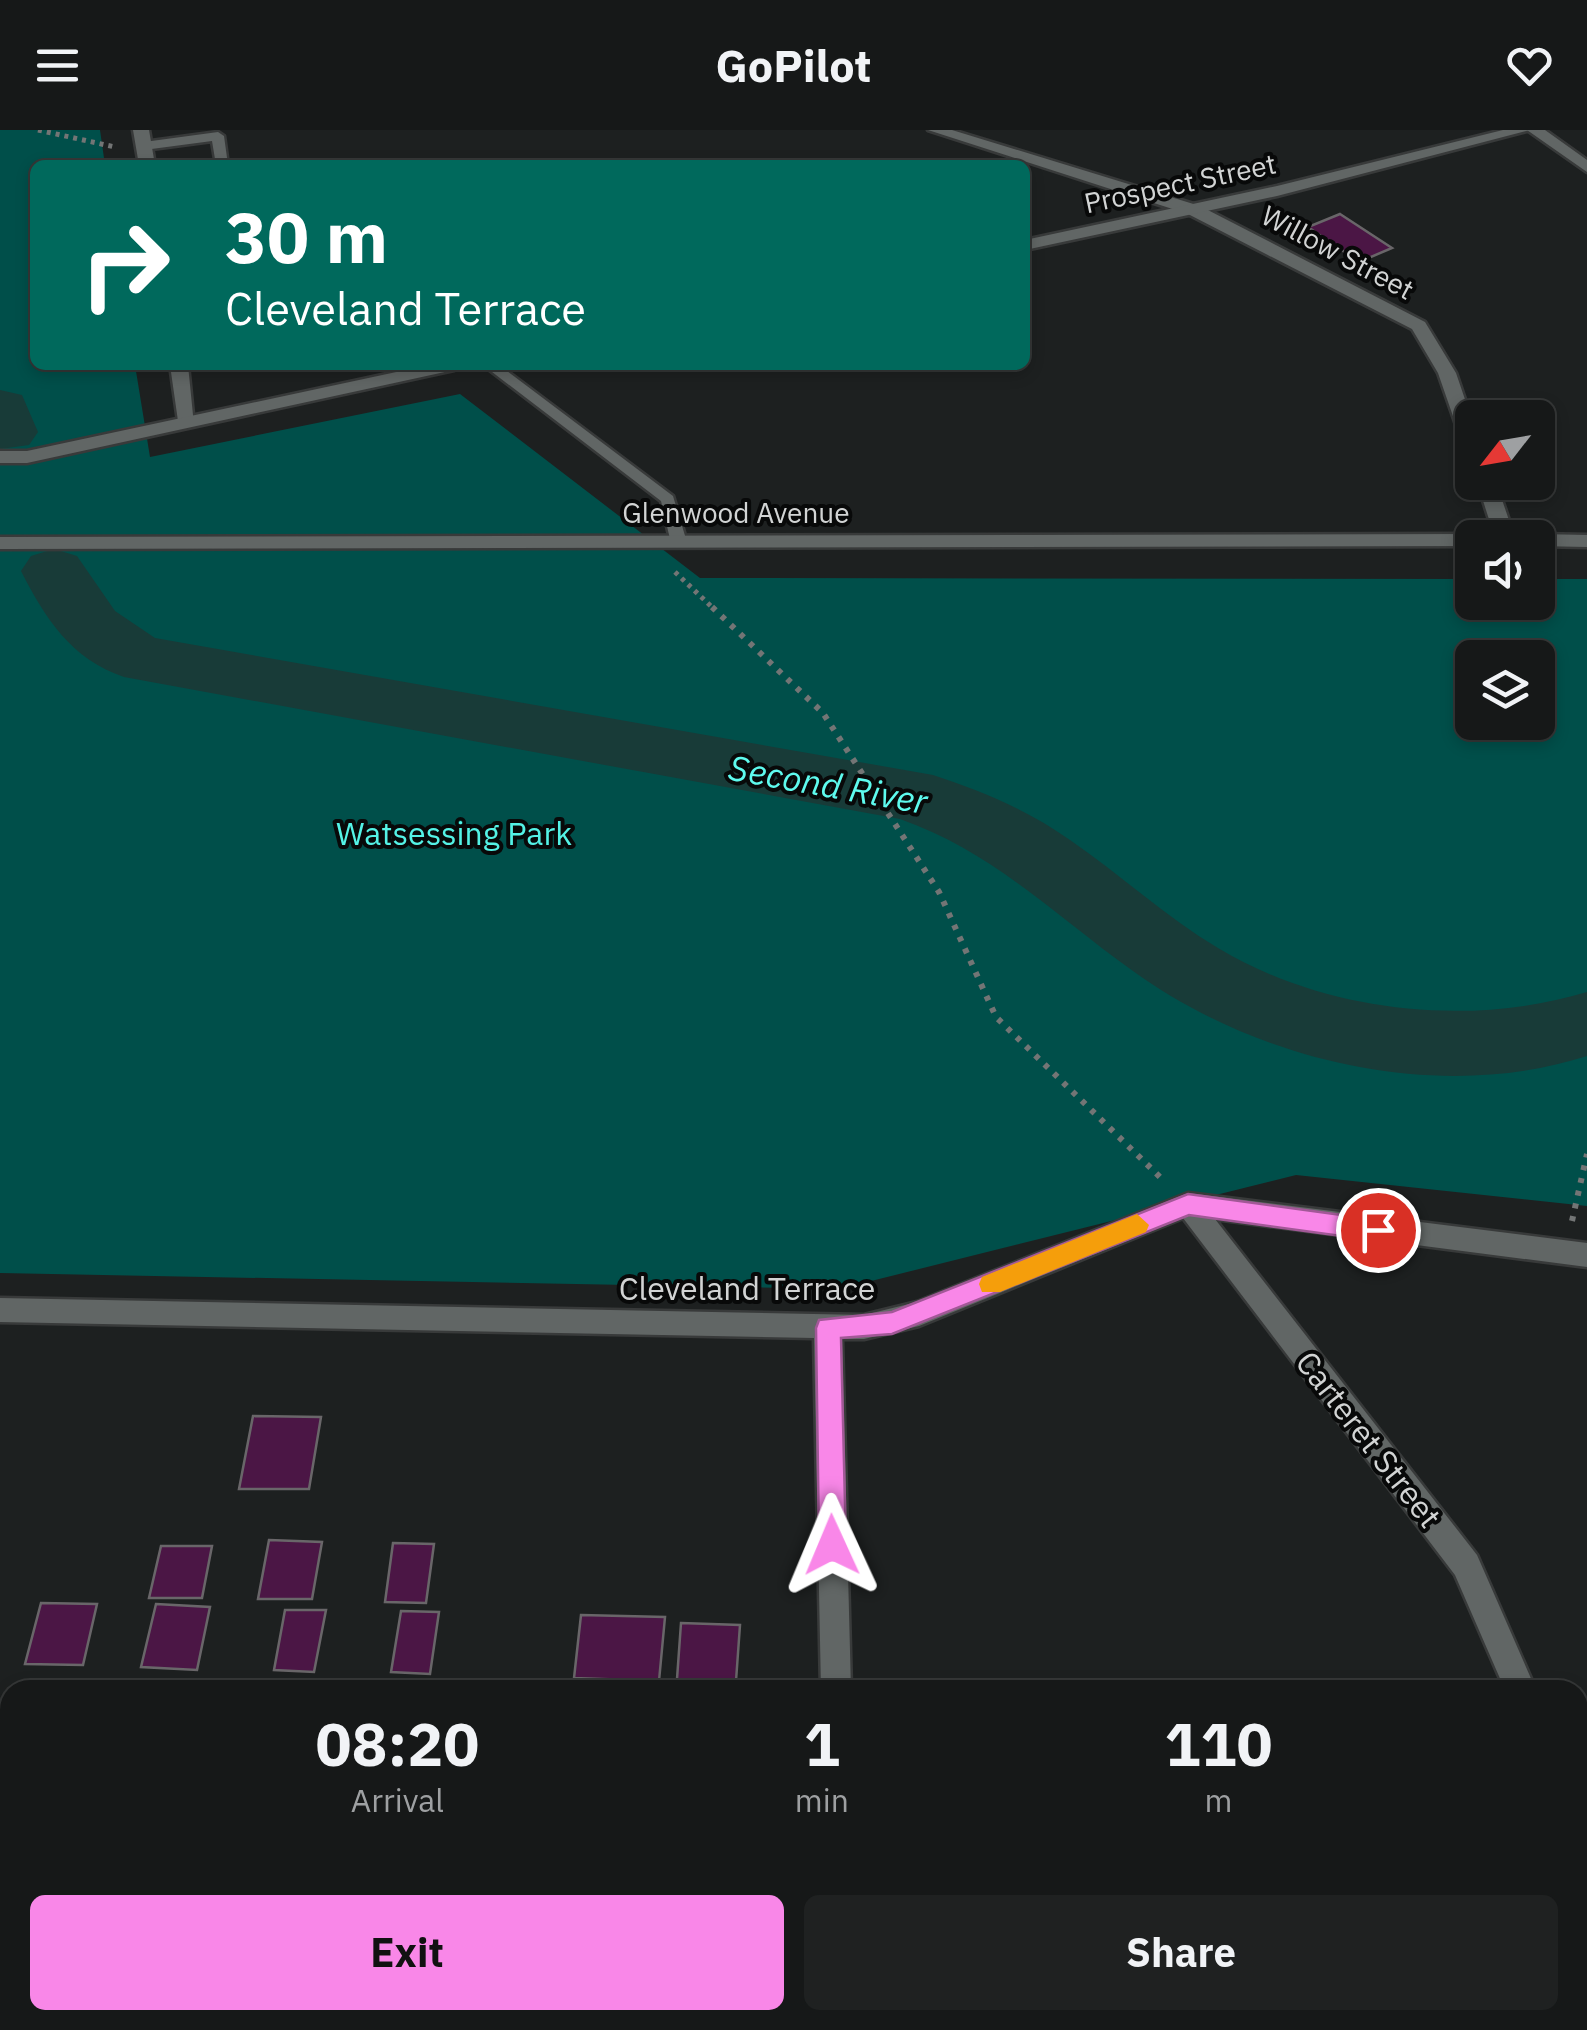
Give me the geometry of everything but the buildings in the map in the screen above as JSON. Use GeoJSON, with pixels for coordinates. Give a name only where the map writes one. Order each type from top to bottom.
{"type":"FeatureCollection","features":[{"type":"Feature","properties":{"kind":"street","name":"Willow Street"},"geometry":{"type":"LineString","coordinates":[[936,130],[1194,210],[1418,326],[1447,373],[1456,400]]}},
{"type":"Feature","properties":{"kind":"street","name":"Prospect Street"},"geometry":{"type":"LineString","coordinates":[[1030,244],[1194,210],[1522,130]]}},
{"type":"Feature","properties":{"kind":"street"},"geometry":{"type":"LineString","coordinates":[[1535,130],[1587,167]]}},
{"type":"Feature","properties":{"kind":"street"},"geometry":{"type":"LineString","coordinates":[[179,370],[188,421]]}},
{"type":"Feature","properties":{"kind":"street"},"geometry":{"type":"LineString","coordinates":[[0,457],[27,457],[430,370]]}},
{"type":"Feature","properties":{"kind":"street"},"geometry":{"type":"LineString","coordinates":[[0,470],[27,457]]}},
{"type":"Feature","properties":{"kind":"street","name":"Glenwood Avenue"},"geometry":{"type":"LineString","coordinates":[[0,542],[1455,540]]}},
{"type":"Feature","properties":{"kind":"street"},"geometry":{"type":"LineString","coordinates":[[1555,540],[1587,541]]}},
{"type":"Feature","properties":{"kind":"street","name":"Cleveland Terrace"},"geometry":{"type":"LineString","coordinates":[[0,1310],[828,1328],[892,1323],[1188,1204],[1576,1254]]}},
{"type":"Feature","properties":{"kind":"street","name":"Carteret Street"},"geometry":{"type":"LineString","coordinates":[[1188,1204],[1466,1565],[1517,1680]]}},
{"type":"Feature","properties":{"kind":"street"},"geometry":{"type":"LineString","coordinates":[[828,1328],[836,1680]]}},
{"type":"Feature","properties":{"kind":"lane"},"geometry":{"type":"LineString","coordinates":[[144,149],[218,136],[221,160]]}},
{"type":"Feature","properties":{"kind":"lane"},"geometry":{"type":"LineString","coordinates":[[497,370],[668,499],[678,539]]}},
{"type":"Feature","properties":{"kind":"path"},"geometry":{"type":"LineString","coordinates":[[38,130],[144,149]]}},
{"type":"Feature","properties":{"kind":"path"},"geometry":{"type":"LineString","coordinates":[[670,568],[823,713],[939,892],[996,1017],[1188,1204]]}},
{"type":"Feature","properties":{"kind":"path"},"geometry":{"type":"LineString","coordinates":[[1576,1254],[1587,1154]]}},
{"type":"Feature","properties":{"kind":"green space","name":"Watsessing Park"},"geometry":{"type":"Polygon","coordinates":[[[0,130],[100,130],[104,160],[30,160],[30,370],[136,370],[150,457],[460,394],[700,578],[1455,579],[1455,620],[1555,620],[1555,579],[1587,579],[1587,1018],[1506,1052],[1587,1034],[1587,1206],[1296,1175],[839,1289],[0,1273],[0,130]]]}},
{"type":"Feature","properties":{"kind":"waterway","name":"Second River"},"geometry":{"type":"LineString","coordinates":[[0,408],[7,432]]}},
{"type":"Feature","properties":{"kind":"waterway","name":"Second River"},"geometry":{"type":"LineString","coordinates":[[54,571],[91,627],[116,647],[148,660],[907,794],[948,808],[983,823],[1042,858],[1189,969],[1222,988],[1290,1016],[1361,1034],[1436,1041],[1531,1037],[1587,1024]]}},
{"type":"Feature","properties":{"kind":"slow traffic"},"geometry":{"type":"LineString","coordinates":[[991,1284],[1137,1225]]}},
{"type":"Feature","properties":{"kind":"route"},"geometry":{"type":"LineString","coordinates":[[832,1545],[828,1328],[864,1328],[920,1314],[1188,1204],[1378,1230]]}}]}
